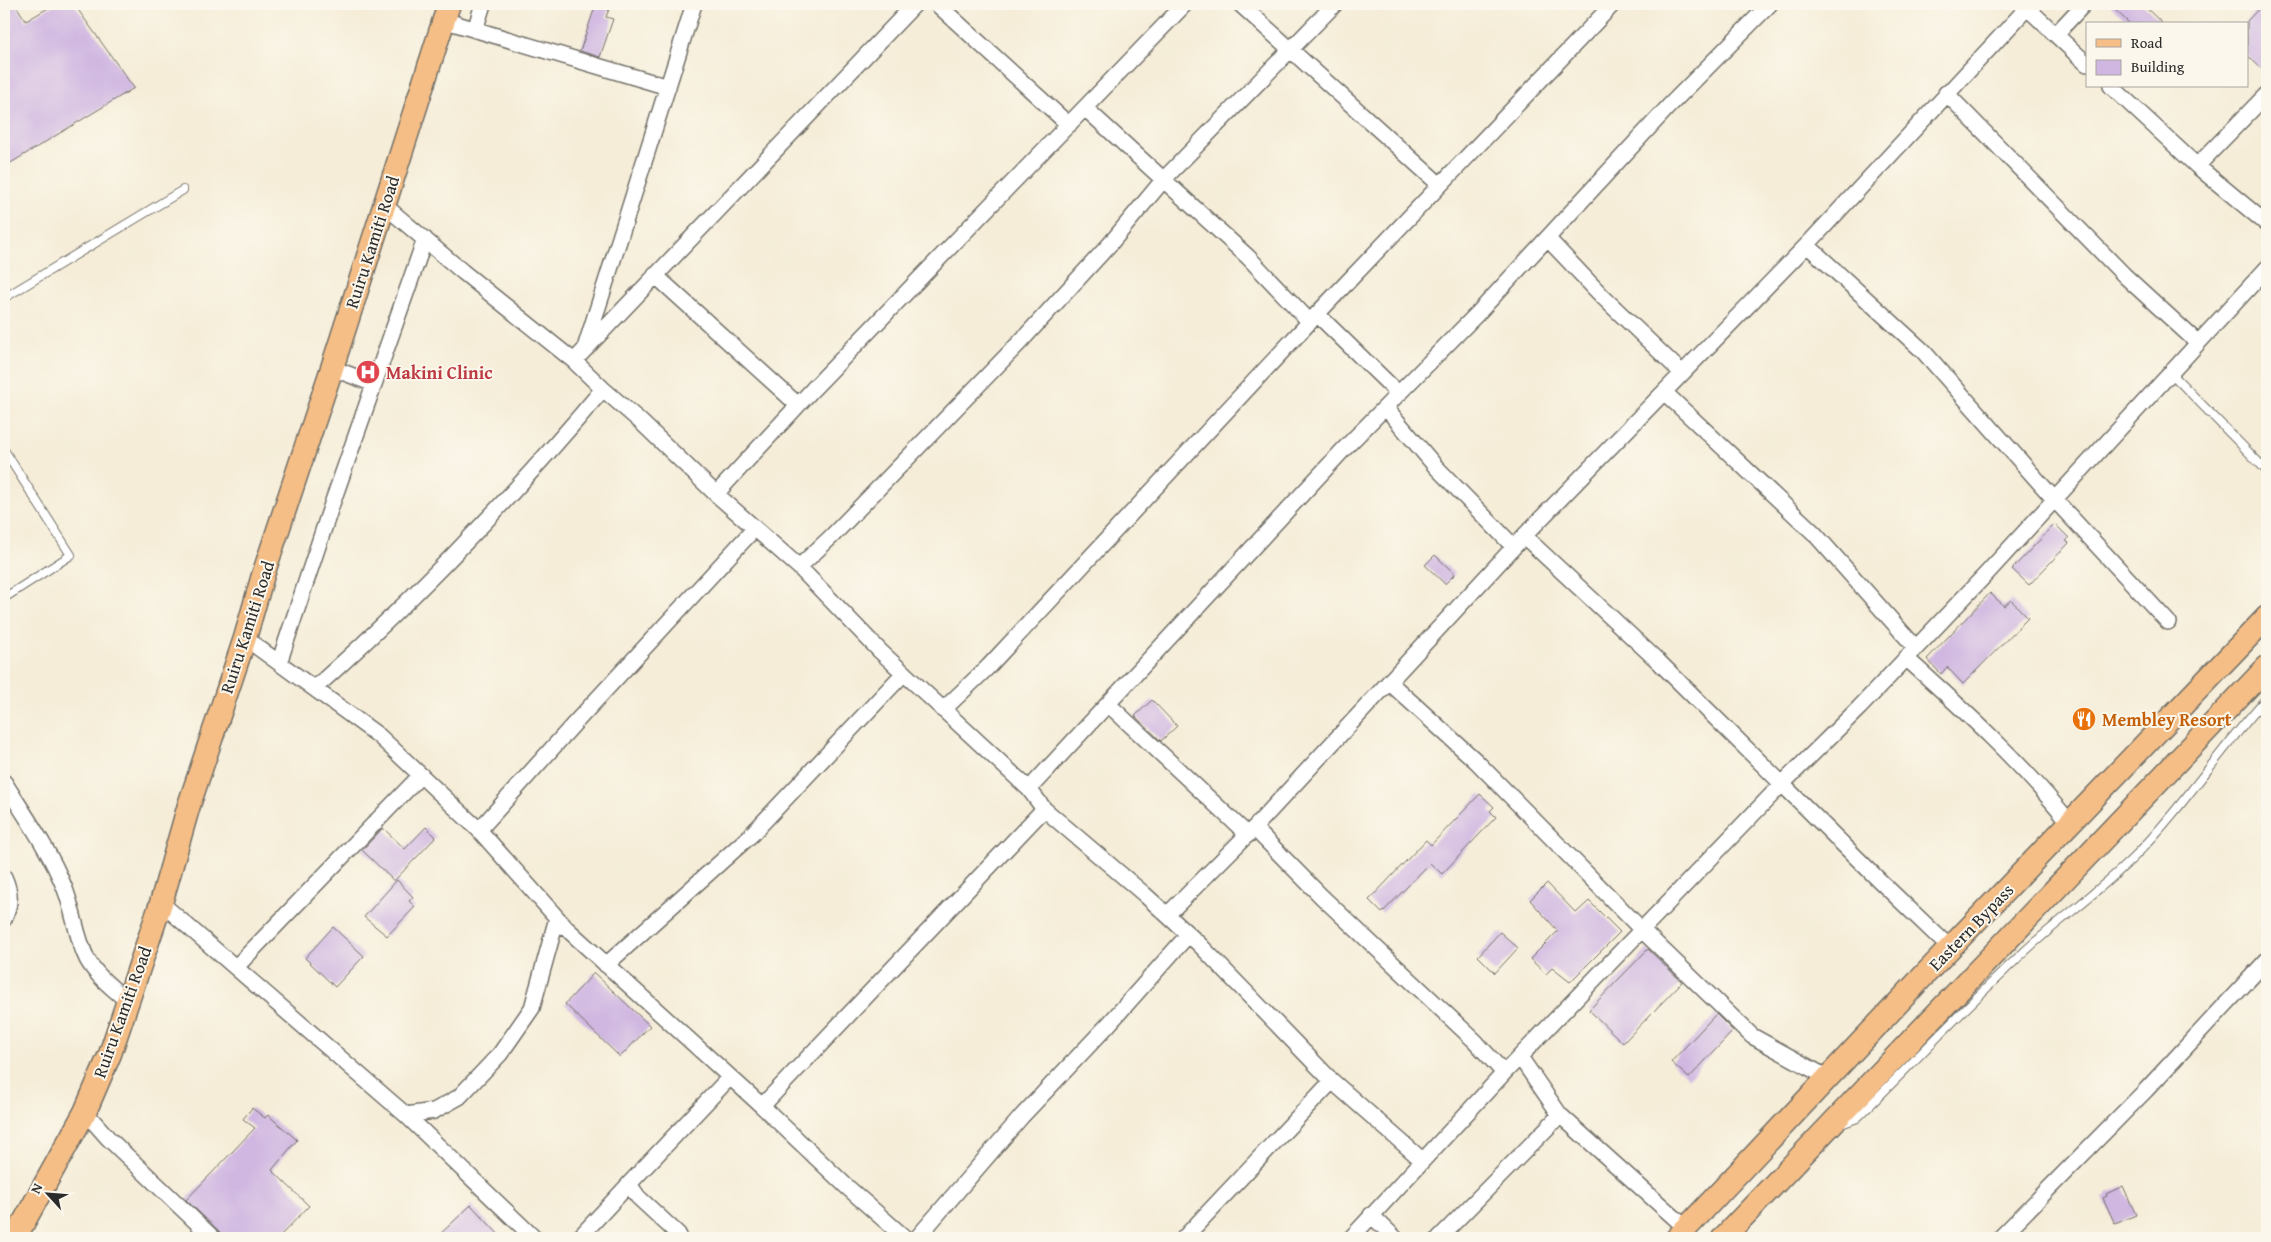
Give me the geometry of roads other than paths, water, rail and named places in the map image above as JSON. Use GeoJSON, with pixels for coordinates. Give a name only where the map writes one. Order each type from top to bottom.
{"type":"FeatureCollection","features":[{"type":"Feature","properties":{"kind":"main road","name":"Ruiru Kamiti Road"},"geometry":{"type":"LineString","coordinates":[[15,1238],[85,1112],[110,1054],[161,903],[188,805],[245,638],[263,576],[446,12]]}},
{"type":"Feature","properties":{"kind":"main road","name":"Eastern Bypass"},"geometry":{"type":"LineString","coordinates":[[1682,1233],[1950,948],[2267,617]]}},
{"type":"Feature","properties":{"kind":"main road","name":"Eastern Bypass"},"geometry":{"type":"LineString","coordinates":[[1723,1238],[2267,667]]}},
{"type":"Feature","properties":{"kind":"street"},"geometry":{"type":"LineString","coordinates":[[475,30],[483,4]]}},
{"type":"Feature","properties":{"kind":"street"},"geometry":{"type":"LineString","coordinates":[[585,349],[694,4]]}},
{"type":"Feature","properties":{"kind":"street"},"geometry":{"type":"LineString","coordinates":[[574,361],[915,4]]}},
{"type":"Feature","properties":{"kind":"street"},"geometry":{"type":"LineString","coordinates":[[937,4],[1069,125]]}},
{"type":"Feature","properties":{"kind":"street"},"geometry":{"type":"LineString","coordinates":[[716,494],[798,406],[1185,4]]}},
{"type":"Feature","properties":{"kind":"street"},"geometry":{"type":"LineString","coordinates":[[1240,4],[1440,185]]}},
{"type":"Feature","properties":{"kind":"street"},"geometry":{"type":"LineString","coordinates":[[799,567],[831,537],[1022,340],[1110,244],[1164,179],[1335,4]]}},
{"type":"Feature","properties":{"kind":"street"},"geometry":{"type":"LineString","coordinates":[[942,710],[1014,639],[1314,318],[1613,4]]}},
{"type":"Feature","properties":{"kind":"street"},"geometry":{"type":"LineString","coordinates":[[1029,789],[1223,577],[1548,238],[1669,106],[1770,4]]}},
{"type":"Feature","properties":{"kind":"street"},"geometry":{"type":"LineString","coordinates":[[2056,34],[2084,4]]}},
{"type":"Feature","properties":{"kind":"street"},"geometry":{"type":"LineString","coordinates":[[1167,915],[1251,832],[1520,542],[1807,245],[2025,6],[2086,63]]}},
{"type":"Feature","properties":{"kind":"street"},"geometry":{"type":"LineString","coordinates":[[446,12],[475,30],[668,87]]}},
{"type":"Feature","properties":{"kind":"street"},"geometry":{"type":"LineString","coordinates":[[2113,88],[2197,166],[2267,224]]}},
{"type":"Feature","properties":{"kind":"street"},"geometry":{"type":"LineString","coordinates":[[1946,93],[2125,276],[2198,343]]}},
{"type":"Feature","properties":{"kind":"street"},"geometry":{"type":"LineString","coordinates":[[2197,166],[2267,94]]}},
{"type":"Feature","properties":{"kind":"street"},"geometry":{"type":"LineString","coordinates":[[1086,108],[1399,394]]}},
{"type":"Feature","properties":{"kind":"street"},"geometry":{"type":"LineString","coordinates":[[384,205],[574,361],[716,494],[799,567],[942,710],[1029,789],[1044,809],[1167,915],[1332,1081],[1422,1160]]}},
{"type":"Feature","properties":{"kind":"street"},"geometry":{"type":"LineString","coordinates":[[1548,238],[1603,297],[1682,373]]}},
{"type":"Feature","properties":{"kind":"street"},"geometry":{"type":"LineString","coordinates":[[279,663],[425,239]]}},
{"type":"Feature","properties":{"kind":"street"},"geometry":{"type":"LineString","coordinates":[[1807,245],[1923,351],[2054,499],[2168,622]]}},
{"type":"Feature","properties":{"kind":"street"},"geometry":{"type":"LineString","coordinates":[[1351,1238],[1504,1073],[1911,653],[2267,268]]}},
{"type":"Feature","properties":{"kind":"street"},"geometry":{"type":"LineString","coordinates":[[655,275],[798,406]]}},
{"type":"Feature","properties":{"kind":"street"},"geometry":{"type":"LineString","coordinates":[[332,368],[374,384]]}},
{"type":"Feature","properties":{"kind":"street"},"geometry":{"type":"LineString","coordinates":[[315,688],[376,633],[490,516],[554,447],[603,390]]}},
{"type":"Feature","properties":{"kind":"street"},"geometry":{"type":"LineString","coordinates":[[1664,392],[1814,533],[1911,653],[1950,697],[2039,784],[2070,823]]}},
{"type":"Feature","properties":{"kind":"street"},"geometry":{"type":"LineString","coordinates":[[1386,408],[1436,467],[1659,662],[1950,948]]}},
{"type":"Feature","properties":{"kind":"street"},"geometry":{"type":"LineString","coordinates":[[479,830],[581,716],[755,528]]}},
{"type":"Feature","properties":{"kind":"street"},"geometry":{"type":"LineString","coordinates":[[245,638],[379,736],[479,830],[557,918],[606,965],[905,1238]]}},
{"type":"Feature","properties":{"kind":"street"},"geometry":{"type":"LineString","coordinates":[[606,965],[751,835],[904,673]]}},
{"type":"Feature","properties":{"kind":"street"},"geometry":{"type":"LineString","coordinates":[[1389,682],[1476,761],[1642,930],[1752,1036],[1828,1078]]}},
{"type":"Feature","properties":{"kind":"street"},"geometry":{"type":"LineString","coordinates":[[1108,704],[1322,897],[1475,1040],[1504,1073]]}},
{"type":"Feature","properties":{"kind":"street"},"geometry":{"type":"LineString","coordinates":[[236,967],[421,775]]}},
{"type":"Feature","properties":{"kind":"street"},"geometry":{"type":"LineString","coordinates":[[4,782],[44,846],[65,889],[79,938],[88,960],[103,979],[127,1001]]}},
{"type":"Feature","properties":{"kind":"street"},"geometry":{"type":"LineString","coordinates":[[762,1106],[1044,809]]}},
{"type":"Feature","properties":{"kind":"street"},"geometry":{"type":"LineString","coordinates":[[4,877],[10,890],[10,906],[4,919]]}},
{"type":"Feature","properties":{"kind":"street"},"geometry":{"type":"LineString","coordinates":[[161,903],[406,1115],[534,1238]]}},
{"type":"Feature","properties":{"kind":"street"},"geometry":{"type":"LineString","coordinates":[[406,1115],[434,1112],[459,1097],[500,1054],[532,1008],[557,918]]}},
{"type":"Feature","properties":{"kind":"street"},"geometry":{"type":"LineString","coordinates":[[917,1238],[1022,1116],[1108,1025],[1188,935]]}},
{"type":"Feature","properties":{"kind":"street"},"geometry":{"type":"LineString","coordinates":[[2000,1238],[2146,1090],[2267,960]]}},
{"type":"Feature","properties":{"kind":"street"},"geometry":{"type":"LineString","coordinates":[[1520,1058],[1560,1114],[1682,1233]]}},
{"type":"Feature","properties":{"kind":"street"},"geometry":{"type":"LineString","coordinates":[[579,1238],[730,1077]]}},
{"type":"Feature","properties":{"kind":"street"},"geometry":{"type":"LineString","coordinates":[[1184,1238],[1332,1081]]}},
{"type":"Feature","properties":{"kind":"street"},"geometry":{"type":"LineString","coordinates":[[85,1112],[108,1138],[213,1238]]}},
{"type":"Feature","properties":{"kind":"street"},"geometry":{"type":"LineString","coordinates":[[1439,1238],[1560,1114]]}},
{"type":"Feature","properties":{"kind":"street"},"geometry":{"type":"LineString","coordinates":[[629,1184],[638,1197],[680,1238]]}},
{"type":"Feature","properties":{"kind":"street"},"geometry":{"type":"LineString","coordinates":[[1371,1215],[1394,1238]]}},
{"type":"Feature","properties":{"kind":"lane"},"geometry":{"type":"LineString","coordinates":[[4,298],[183,190]]}},
{"type":"Feature","properties":{"kind":"lane"},"geometry":{"type":"LineString","coordinates":[[2171,373],[2267,471]]}},
{"type":"Feature","properties":{"kind":"lane"},"geometry":{"type":"LineString","coordinates":[[4,450],[72,555],[4,598]]}},
{"type":"Feature","properties":{"kind":"lane"},"geometry":{"type":"LineString","coordinates":[[1826,1131],[1858,1118],[2024,952],[2135,855],[2178,807],[2208,771],[2216,758],[2267,698]]}},
{"type":"Feature","properties":{"kind":"place","name":"Makini Clinic"},"geometry":{"type":"Point","coordinates":[368,372]}},
{"type":"Feature","properties":{"kind":"place","name":"Membley Resort"},"geometry":{"type":"Point","coordinates":[2084,719]}}]}
